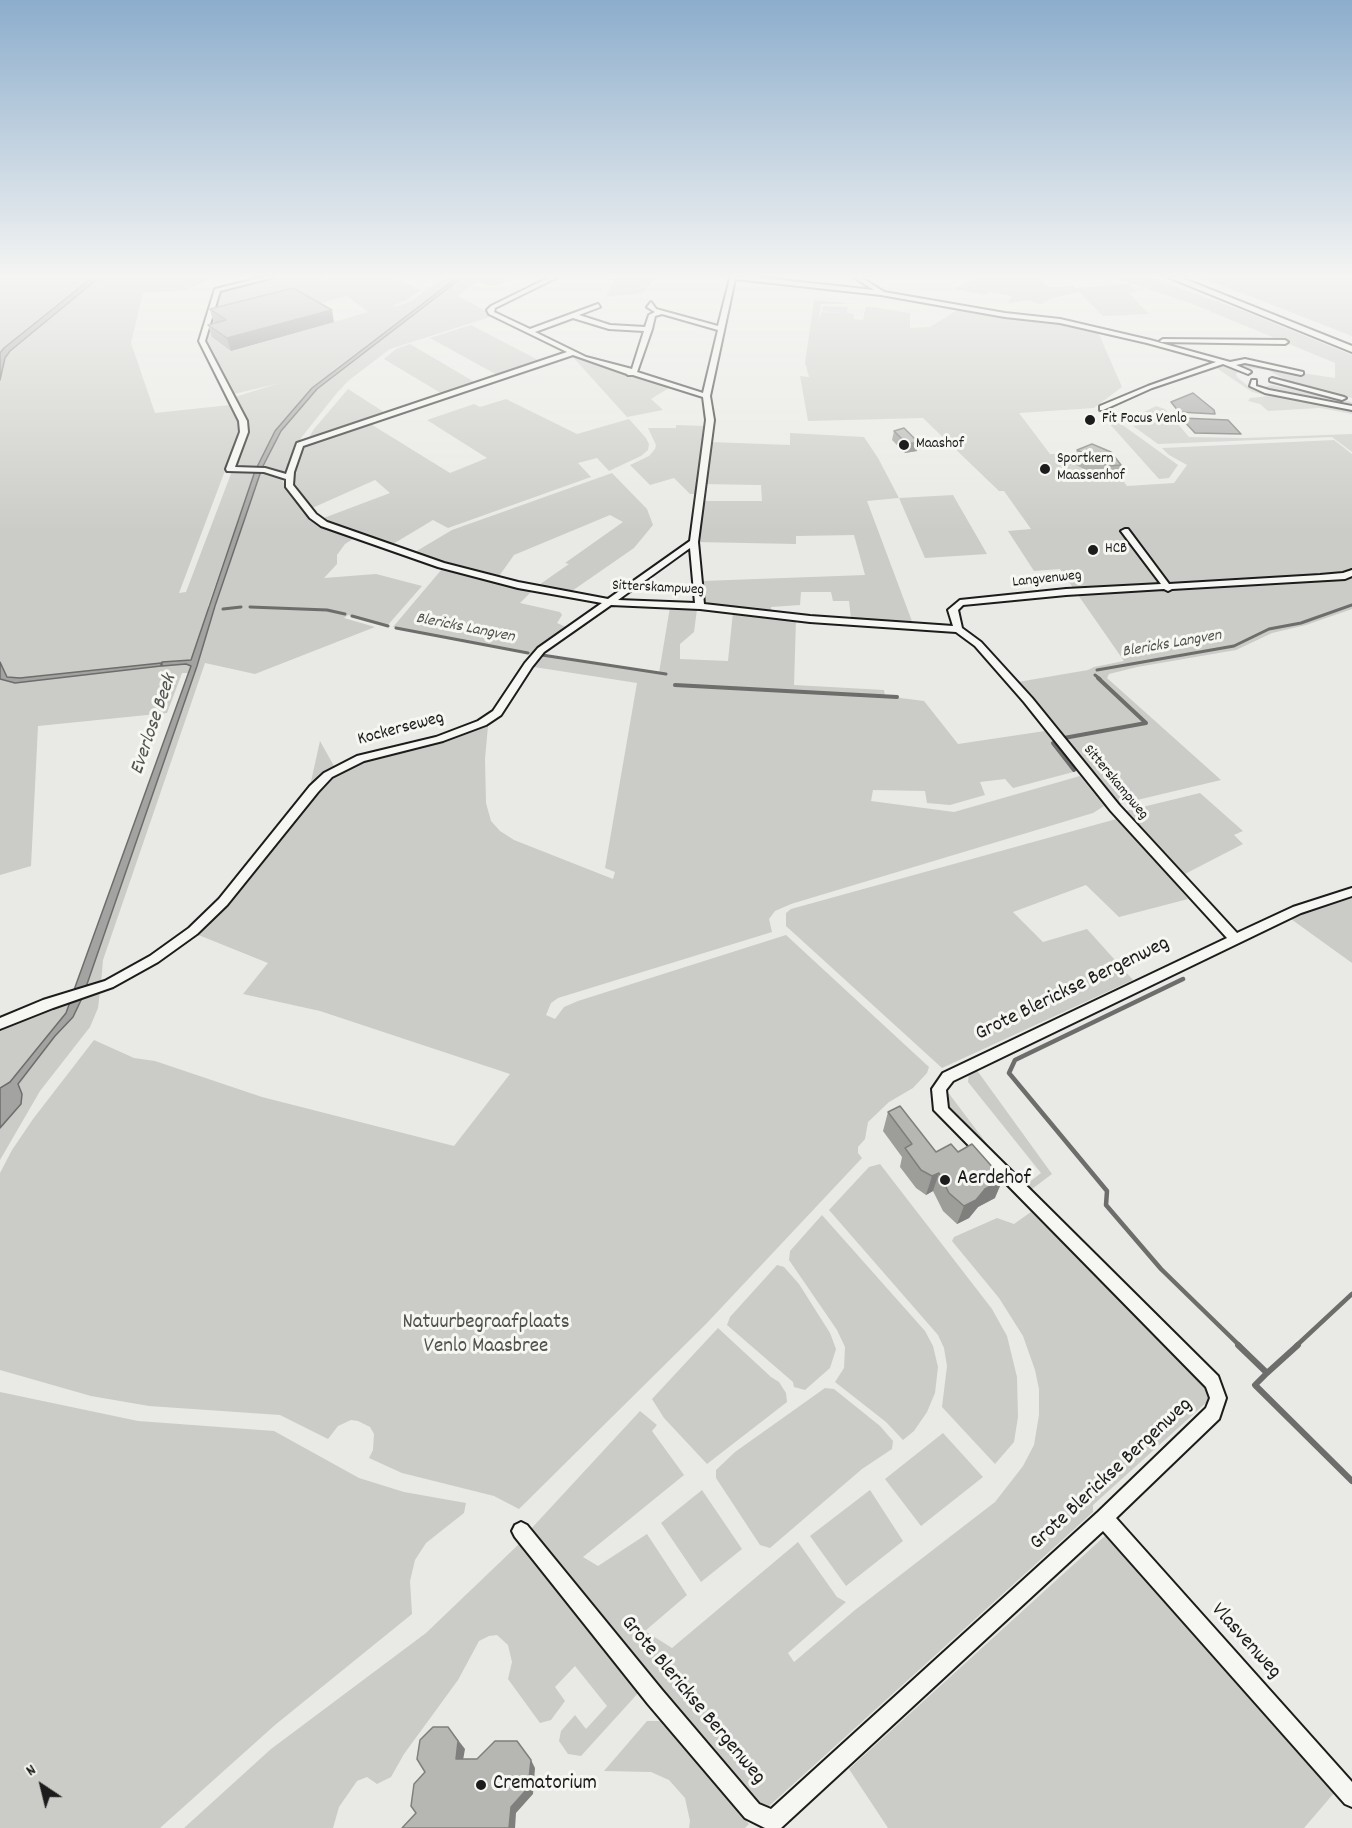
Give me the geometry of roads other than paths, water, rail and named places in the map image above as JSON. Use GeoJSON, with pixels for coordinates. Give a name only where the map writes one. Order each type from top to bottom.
{"type":"FeatureCollection","features":[{"type":"Feature","properties":{"kind":"street"},"geometry":{"type":"LineString","coordinates":[[212,361],[243,421],[244,432],[230,469],[264,470],[288,477],[300,445],[547,361]]}},
{"type":"Feature","properties":{"kind":"street"},"geometry":{"type":"LineString","coordinates":[[595,361],[706,396]]}},
{"type":"Feature","properties":{"kind":"street"},"geometry":{"type":"LineString","coordinates":[[630,374],[635,370],[638,361]]}},
{"type":"Feature","properties":{"kind":"street"},"geometry":{"type":"LineString","coordinates":[[700,606],[694,542],[710,420],[706,396],[714,361]]}},
{"type":"Feature","properties":{"kind":"street"},"geometry":{"type":"LineString","coordinates":[[1221,361],[1248,372],[1264,372],[1273,377],[1272,380]]}},
{"type":"Feature","properties":{"kind":"street"},"geometry":{"type":"LineString","coordinates":[[1103,408],[1150,387],[1227,363],[1242,361]]}},
{"type":"Feature","properties":{"kind":"street"},"geometry":{"type":"LineString","coordinates":[[1246,361],[1301,373]]}},
{"type":"Feature","properties":{"kind":"street"},"geometry":{"type":"LineString","coordinates":[[1248,372],[1245,376],[1254,381],[1272,380],[1352,400]]}},
{"type":"Feature","properties":{"kind":"street"},"geometry":{"type":"LineString","coordinates":[[1254,381],[1252,385],[1254,387],[1267,392],[1352,408]]}},
{"type":"Feature","properties":{"kind":"street","name":"Sitterskampweg"},"geometry":{"type":"LineString","coordinates":[[288,477],[293,494],[313,516],[324,524],[349,535],[463,571],[518,585],[612,602],[700,606],[810,619],[958,629],[978,644],[1021,692],[1121,815],[1235,939]]}},
{"type":"Feature","properties":{"kind":"street"},"geometry":{"type":"LineString","coordinates":[[1125,531],[1168,588]]}},
{"type":"Feature","properties":{"kind":"street","name":"Kockerseweg"},"geometry":{"type":"LineString","coordinates":[[0,1024],[48,1004],[109,984],[154,959],[193,931],[223,902],[314,789],[328,775],[361,758],[439,739],[482,723],[497,713],[528,664],[542,650],[694,542]]}},
{"type":"Feature","properties":{"kind":"street","name":"Langvenweg"},"geometry":{"type":"LineString","coordinates":[[958,629],[953,610],[960,603],[1066,592],[1168,588],[1345,576],[1352,573]]}},
{"type":"Feature","properties":{"kind":"street","name":"Grote Blerickse Bergenweg"},"geometry":{"type":"LineString","coordinates":[[521,1531],[752,1811],[773,1821],[1104,1518],[1213,1413],[1218,1398],[1212,1382],[941,1110],[939,1089],[948,1077],[1235,939],[1297,910],[1352,892]]}},
{"type":"Feature","properties":{"kind":"street","name":"Vlasvenweg"},"geometry":{"type":"LineString","coordinates":[[1104,1518],[1352,1797]]}},
{"type":"Feature","properties":{"kind":"waterway","name":"Blericks Langven"},"geometry":{"type":"LineString","coordinates":[[1097,670],[1234,646],[1269,629],[1301,623],[1352,605]]}},
{"type":"Feature","properties":{"kind":"waterway","name":"Blericks Langven"},"geometry":{"type":"LineString","coordinates":[[223,609],[241,607]]}},
{"type":"Feature","properties":{"kind":"waterway","name":"Blericks Langven"},"geometry":{"type":"LineString","coordinates":[[250,607],[327,610],[345,614]]}},
{"type":"Feature","properties":{"kind":"waterway","name":"Blericks Langven"},"geometry":{"type":"LineString","coordinates":[[352,616],[388,626]]}},
{"type":"Feature","properties":{"kind":"waterway","name":"Blericks Langven"},"geometry":{"type":"LineString","coordinates":[[396,628],[528,653]]}},
{"type":"Feature","properties":{"kind":"waterway","name":"Blericks Langven"},"geometry":{"type":"LineString","coordinates":[[542,655],[666,674]]}},
{"type":"Feature","properties":{"kind":"waterway","name":"Blericks Langven"},"geometry":{"type":"LineString","coordinates":[[1095,675],[1100,679]]}},
{"type":"Feature","properties":{"kind":"waterway","name":"Blericks Langven"},"geometry":{"type":"LineString","coordinates":[[1064,738],[1146,723],[1098,678]]}},
{"type":"Feature","properties":{"kind":"waterway","name":"Blericks Langven"},"geometry":{"type":"LineString","coordinates":[[675,685],[897,697]]}},
{"type":"Feature","properties":{"kind":"waterway"},"geometry":{"type":"LineString","coordinates":[[1053,743],[1074,770]]}},
{"type":"Feature","properties":{"kind":"waterway"},"geometry":{"type":"LineString","coordinates":[[1183,979],[1015,1060],[1009,1073],[1107,1191],[1106,1205],[1161,1269],[1240,1346]]}},
{"type":"Feature","properties":{"kind":"waterway"},"geometry":{"type":"LineString","coordinates":[[1296,1346],[1352,1294]]}},
{"type":"Feature","properties":{"kind":"waterway"},"geometry":{"type":"LineString","coordinates":[[1238,1345],[1267,1373]]}},
{"type":"Feature","properties":{"kind":"waterway"},"geometry":{"type":"LineString","coordinates":[[1267,1373],[1298,1345]]}},
{"type":"Feature","properties":{"kind":"waterway"},"geometry":{"type":"LineString","coordinates":[[1267,1373],[1255,1385],[1352,1481]]}},
{"type":"Feature","properties":{"kind":"place","name":"Fit Focus Venlo"},"geometry":{"type":"Point","coordinates":[1090,420]}},
{"type":"Feature","properties":{"kind":"place","name":"Maashof"},"geometry":{"type":"Point","coordinates":[904,445]}},
{"type":"Feature","properties":{"kind":"place","name":"Sportkern Maassenhof"},"geometry":{"type":"Point","coordinates":[1045,469]}},
{"type":"Feature","properties":{"kind":"place","name":"HCB"},"geometry":{"type":"Point","coordinates":[1093,550]}},
{"type":"Feature","properties":{"kind":"place","name":"Aerdehof"},"geometry":{"type":"Point","coordinates":[945,1180]}},
{"type":"Feature","properties":{"kind":"place","name":"Crematorium"},"geometry":{"type":"Point","coordinates":[481,1785]}},
{"type":"Feature","properties":{"kind":"water label","name":"Everlose Beek"},"geometry":{"type":"Point","coordinates":[155,725]}},
{"type":"Feature","properties":{"kind":"park label","name":"Natuurbegraafplaats Venlo Maasbree"},"geometry":{"type":"Point","coordinates":[486,1336]}}]}
